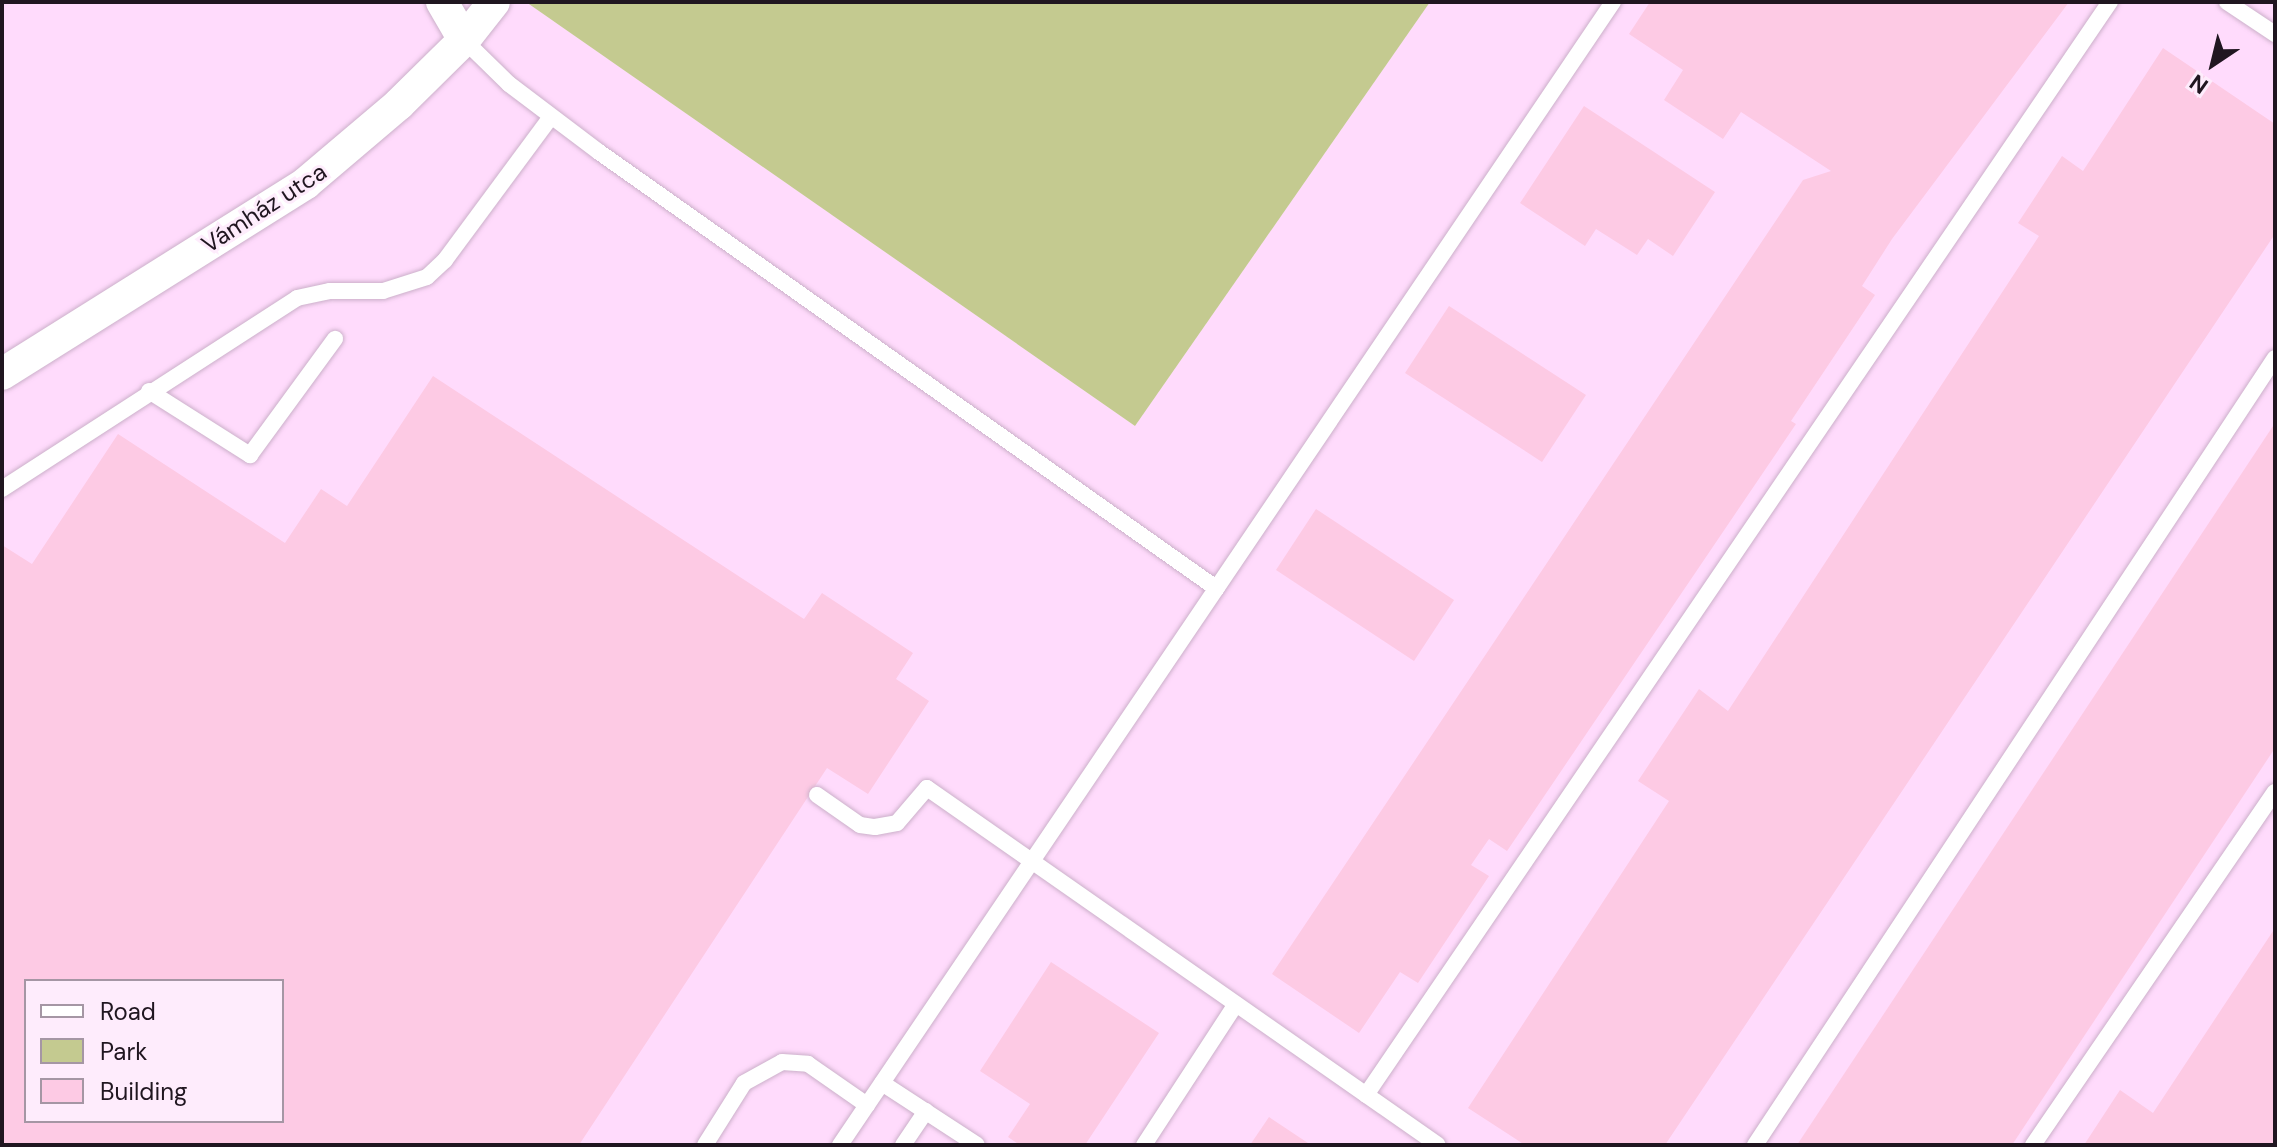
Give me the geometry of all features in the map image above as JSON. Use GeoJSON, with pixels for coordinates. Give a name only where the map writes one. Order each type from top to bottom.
{"type":"FeatureCollection","features":[{"type":"Feature","properties":{"kind":"street"},"geometry":{"type":"LineString","coordinates":[[442,2],[464,40]]}},
{"type":"Feature","properties":{"kind":"street","name":"Vámház utca"},"geometry":{"type":"LineString","coordinates":[[2,374],[306,183],[370,131],[464,40],[494,2]]}},
{"type":"Feature","properties":{"kind":"lane"},"geometry":{"type":"LineString","coordinates":[[840,1145],[1613,2]]}},
{"type":"Feature","properties":{"kind":"lane"},"geometry":{"type":"LineString","coordinates":[[1366,1095],[2110,2]]}},
{"type":"Feature","properties":{"kind":"lane"},"geometry":{"type":"LineString","coordinates":[[2227,2],[2275,34]]}},
{"type":"Feature","properties":{"kind":"lane"},"geometry":{"type":"LineString","coordinates":[[464,40],[551,117],[1216,588]]}},
{"type":"Feature","properties":{"kind":"lane"},"geometry":{"type":"LineString","coordinates":[[2,489],[297,298],[402,288],[427,277],[445,260],[551,117]]}},
{"type":"Feature","properties":{"kind":"lane"},"geometry":{"type":"LineString","coordinates":[[149,391],[250,455],[335,339]]}},
{"type":"Feature","properties":{"kind":"lane"},"geometry":{"type":"LineString","coordinates":[[1755,1145],[2275,358]]}},
{"type":"Feature","properties":{"kind":"lane"},"geometry":{"type":"LineString","coordinates":[[817,795],[860,825],[888,827],[906,815],[927,788],[1438,1145]]}},
{"type":"Feature","properties":{"kind":"lane"},"geometry":{"type":"LineString","coordinates":[[2033,1145],[2275,792]]}},
{"type":"Feature","properties":{"kind":"lane"},"geometry":{"type":"LineString","coordinates":[[1144,1145],[1236,1004]]}},
{"type":"Feature","properties":{"kind":"lane"},"geometry":{"type":"LineString","coordinates":[[705,1145],[744,1083],[782,1062],[808,1064],[867,1105]]}},
{"type":"Feature","properties":{"kind":"lane"},"geometry":{"type":"LineString","coordinates":[[882,1083],[977,1145]]}},
{"type":"Feature","properties":{"kind":"lane"},"geometry":{"type":"LineString","coordinates":[[903,1145],[926,1111]]}},
{"type":"Feature","properties":{"kind":"shaded area"},"geometry":{"type":"Polygon","coordinates":[[[2,2],[526,2],[1135,426],[1430,2],[2275,2],[2275,1145],[2,1145],[2,2]]]}},
{"type":"Feature","properties":{"kind":"green space"},"geometry":{"type":"Polygon","coordinates":[[[526,2],[1430,2],[1135,426],[526,2]]]}},
{"type":"Feature","properties":{"kind":"building"},"geometry":{"type":"Polygon","coordinates":[[[1650,2],[2069,2],[1892,239],[1862,286],[1875,295],[1791,421],[1796,424],[1507,851],[1489,839],[1471,865],[1489,876],[1418,983],[1400,972],[1359,1033],[1272,974],[1803,180],[1831,171],[1741,112],[1723,139],[1664,100],[1683,70],[1629,34],[1650,2]]]}},
{"type":"Feature","properties":{"kind":"building"},"geometry":{"type":"Polygon","coordinates":[[[2163,48],[2275,124],[2275,234],[1665,1145],[1525,1145],[1468,1108],[1669,801],[1638,781],[1699,689],[1728,711],[2039,236],[2018,223],[2062,156],[2083,171],[2163,48]]]}},
{"type":"Feature","properties":{"kind":"building"},"geometry":{"type":"Polygon","coordinates":[[[1584,106],[1715,192],[1673,256],[1648,239],[1637,255],[1596,229],[1585,246],[1520,203],[1584,106]]]}},
{"type":"Feature","properties":{"kind":"building"},"geometry":{"type":"Polygon","coordinates":[[[1449,306],[1586,395],[1542,462],[1405,373],[1449,306]]]}},
{"type":"Feature","properties":{"kind":"building"},"geometry":{"type":"Polygon","coordinates":[[[433,376],[804,619],[822,593],[913,653],[896,679],[929,701],[868,794],[827,768],[579,1145],[2,1145],[2,545],[32,564],[118,434],[285,543],[321,489],[347,506],[433,376]]]}},
{"type":"Feature","properties":{"kind":"building"},"geometry":{"type":"Polygon","coordinates":[[[2275,423],[2275,748],[2012,1145],[1797,1145],[2275,423]]]}},
{"type":"Feature","properties":{"kind":"building"},"geometry":{"type":"Polygon","coordinates":[[[1316,509],[1454,600],[1414,661],[1276,570],[1316,509]]]}},
{"type":"Feature","properties":{"kind":"building"},"geometry":{"type":"Polygon","coordinates":[[[2275,928],[2275,1145],[2084,1145],[2120,1090],[2153,1113],[2275,928]]]}},
{"type":"Feature","properties":{"kind":"building"},"geometry":{"type":"Polygon","coordinates":[[[1051,962],[1159,1033],[1085,1145],[1020,1145],[1008,1137],[1030,1104],[980,1071],[1051,962]]]}},
{"type":"Feature","properties":{"kind":"building"},"geometry":{"type":"Polygon","coordinates":[[[1269,1117],[1311,1145],[1250,1145],[1269,1117]]]}}]}
